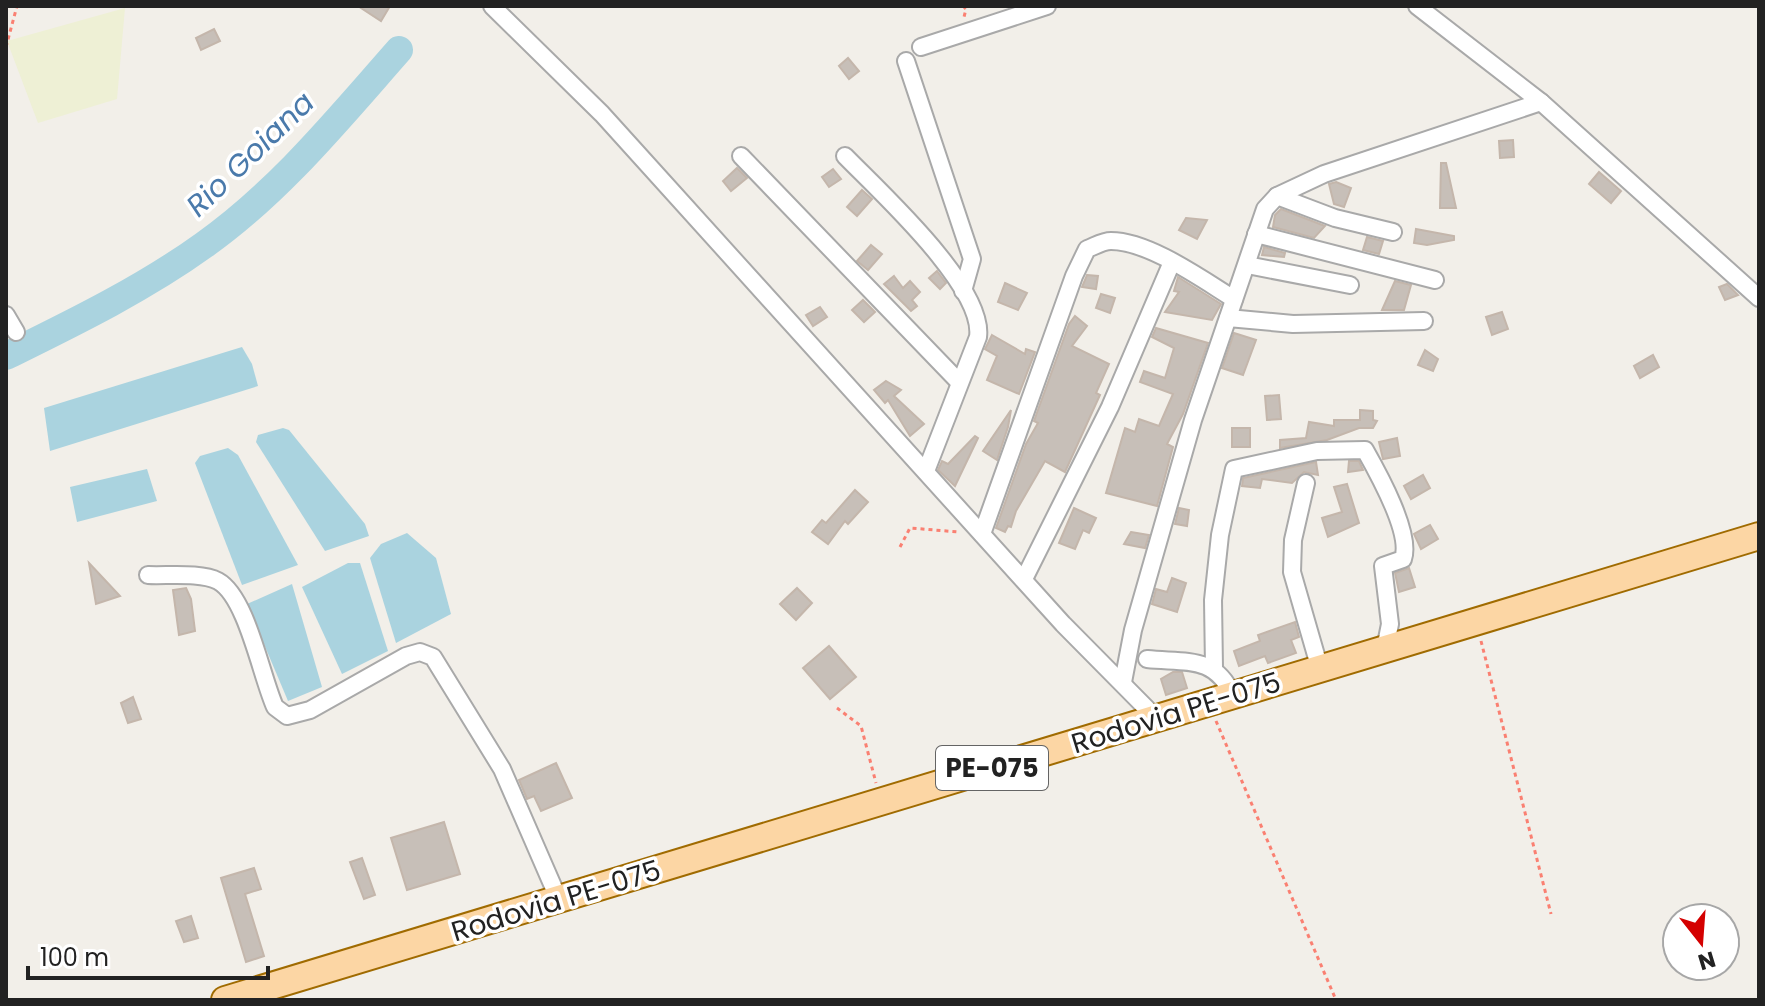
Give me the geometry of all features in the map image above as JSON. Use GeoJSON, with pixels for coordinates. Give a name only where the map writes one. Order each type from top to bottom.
{"type":"FeatureCollection","features":[{"type":"Feature","properties":{"kind":"main road","name":"Rodovia PE-075"},"geometry":{"type":"LineString","coordinates":[[225,1000],[1759,536]]}},
{"type":"Feature","properties":{"kind":"street"},"geometry":{"type":"LineString","coordinates":[[492,6],[612,125],[1063,624],[1156,718]]}},
{"type":"Feature","properties":{"kind":"street"},"geometry":{"type":"LineString","coordinates":[[921,47],[1047,6]]}},
{"type":"Feature","properties":{"kind":"street"},"geometry":{"type":"LineString","coordinates":[[1417,6],[1541,102],[1759,298]]}},
{"type":"Feature","properties":{"kind":"street"},"geometry":{"type":"LineString","coordinates":[[906,61],[972,259],[963,291]]}},
{"type":"Feature","properties":{"kind":"street"},"geometry":{"type":"LineString","coordinates":[[1123,682],[1133,630],[1193,420],[1265,209],[1277,196],[1324,174],[1541,102]]}},
{"type":"Feature","properties":{"kind":"street"},"geometry":{"type":"LineString","coordinates":[[741,156],[958,381]]}},
{"type":"Feature","properties":{"kind":"street"},"geometry":{"type":"LineString","coordinates":[[845,156],[923,235],[979,318],[979,327],[926,471]]}},
{"type":"Feature","properties":{"kind":"street"},"geometry":{"type":"LineString","coordinates":[[1277,196],[1335,218],[1393,232]]}},
{"type":"Feature","properties":{"kind":"street"},"geometry":{"type":"LineString","coordinates":[[1256,234],[1435,280]]}},
{"type":"Feature","properties":{"kind":"street"},"geometry":{"type":"LineString","coordinates":[[982,534],[1082,255],[1108,241],[1128,243],[1172,262],[1234,299]]}},
{"type":"Feature","properties":{"kind":"street"},"geometry":{"type":"LineString","coordinates":[[1024,579],[1110,407],[1172,262]]}},
{"type":"Feature","properties":{"kind":"street"},"geometry":{"type":"LineString","coordinates":[[1247,265],[1350,285]]}},
{"type":"Feature","properties":{"kind":"street"},"geometry":{"type":"LineString","coordinates":[[6,315],[16,332]]}},
{"type":"Feature","properties":{"kind":"street"},"geometry":{"type":"LineString","coordinates":[[1228,318],[1293,324],[1424,321]]}},
{"type":"Feature","properties":{"kind":"street"},"geometry":{"type":"LineString","coordinates":[[1214,668],[1213,600],[1220,535],[1234,469],[1317,451],[1365,450],[1399,524],[1407,548],[1403,559],[1383,566],[1390,624],[1385,649]]}},
{"type":"Feature","properties":{"kind":"street"},"geometry":{"type":"LineString","coordinates":[[1306,483],[1293,540],[1292,572],[1320,669]]}},
{"type":"Feature","properties":{"kind":"street"},"geometry":{"type":"LineString","coordinates":[[148,575],[210,578],[224,586],[240,612],[275,707],[287,716],[310,710],[406,656],[420,652],[433,657],[502,769],[559,900]]}},
{"type":"Feature","properties":{"kind":"street"},"geometry":{"type":"LineString","coordinates":[[1147,659],[1214,668],[1226,679],[1220,699]]}},
{"type":"Feature","properties":{"kind":"path"},"geometry":{"type":"LineString","coordinates":[[6,47],[17,6]]}},
{"type":"Feature","properties":{"kind":"path"},"geometry":{"type":"LineString","coordinates":[[900,547],[910,528],[982,534]]}},
{"type":"Feature","properties":{"kind":"path"},"geometry":{"type":"LineString","coordinates":[[1476,622],[1551,914]]}},
{"type":"Feature","properties":{"kind":"path"},"geometry":{"type":"LineString","coordinates":[[1220,699],[1336,1000]]}},
{"type":"Feature","properties":{"kind":"path"},"geometry":{"type":"LineString","coordinates":[[837,708],[861,726],[881,802]]}},
{"type":"Feature","properties":{"kind":"green space"},"geometry":{"type":"Polygon","coordinates":[[[125,8],[117,99],[38,123],[7,41],[125,8]]]}},
{"type":"Feature","properties":{"kind":"water"},"geometry":{"type":"Polygon","coordinates":[[[242,347],[252,364],[258,386],[50,451],[44,408],[242,347]]]}},
{"type":"Feature","properties":{"kind":"water"},"geometry":{"type":"Polygon","coordinates":[[[283,428],[289,430],[365,524],[369,536],[325,551],[256,442],[258,435],[283,428]]]}},
{"type":"Feature","properties":{"kind":"water"},"geometry":{"type":"Polygon","coordinates":[[[228,448],[238,455],[298,565],[242,585],[195,463],[200,456],[228,448]]]}},
{"type":"Feature","properties":{"kind":"water"},"geometry":{"type":"Polygon","coordinates":[[[147,469],[157,501],[77,522],[70,487],[147,469]]]}},
{"type":"Feature","properties":{"kind":"water"},"geometry":{"type":"Polygon","coordinates":[[[407,533],[436,558],[451,614],[396,643],[370,558],[381,544],[407,533]]]}},
{"type":"Feature","properties":{"kind":"water"},"geometry":{"type":"Polygon","coordinates":[[[348,563],[360,563],[388,651],[342,674],[302,587],[348,563]]]}},
{"type":"Feature","properties":{"kind":"water"},"geometry":{"type":"Polygon","coordinates":[[[292,584],[322,687],[288,701],[247,604],[292,584]]]}},
{"type":"Feature","properties":{"kind":"building"},"geometry":{"type":"Polygon","coordinates":[[[358,6],[390,6],[381,21],[358,6]]]}},
{"type":"Feature","properties":{"kind":"building"},"geometry":{"type":"Polygon","coordinates":[[[214,29],[220,41],[201,50],[196,38],[214,29]]]}},
{"type":"Feature","properties":{"kind":"building"},"geometry":{"type":"Polygon","coordinates":[[[848,58],[859,71],[849,79],[839,66],[848,58]]]}},
{"type":"Feature","properties":{"kind":"building"},"geometry":{"type":"Polygon","coordinates":[[[1513,140],[1514,157],[1500,158],[1499,141],[1513,140]]]}},
{"type":"Feature","properties":{"kind":"building"},"geometry":{"type":"Polygon","coordinates":[[[1441,163],[1446,163],[1456,208],[1440,208],[1441,163]]]}},
{"type":"Feature","properties":{"kind":"building"},"geometry":{"type":"Polygon","coordinates":[[[737,168],[747,178],[731,191],[723,181],[737,168]]]}},
{"type":"Feature","properties":{"kind":"building"},"geometry":{"type":"Polygon","coordinates":[[[833,169],[841,179],[829,187],[822,177],[833,169]]]}},
{"type":"Feature","properties":{"kind":"building"},"geometry":{"type":"Polygon","coordinates":[[[1599,172],[1621,191],[1611,203],[1589,184],[1599,172]]]}},
{"type":"Feature","properties":{"kind":"building"},"geometry":{"type":"Polygon","coordinates":[[[1336,182],[1351,188],[1344,207],[1334,204],[1329,184],[1336,182]]]}},
{"type":"Feature","properties":{"kind":"building"},"geometry":{"type":"Polygon","coordinates":[[[862,190],[872,199],[857,216],[847,207],[862,190]]]}},
{"type":"Feature","properties":{"kind":"building"},"geometry":{"type":"Polygon","coordinates":[[[1281,209],[1325,226],[1314,238],[1273,227],[1275,215],[1281,209]]]}},
{"type":"Feature","properties":{"kind":"building"},"geometry":{"type":"Polygon","coordinates":[[[1186,218],[1207,220],[1197,239],[1179,230],[1186,218]]]}},
{"type":"Feature","properties":{"kind":"building"},"geometry":{"type":"Polygon","coordinates":[[[1416,229],[1454,236],[1454,240],[1427,245],[1414,243],[1416,229]]]}},
{"type":"Feature","properties":{"kind":"building"},"geometry":{"type":"Polygon","coordinates":[[[1367,237],[1383,241],[1379,254],[1363,250],[1367,237]]]}},
{"type":"Feature","properties":{"kind":"building"},"geometry":{"type":"Polygon","coordinates":[[[871,245],[882,254],[868,270],[857,261],[871,245]]]}},
{"type":"Feature","properties":{"kind":"building"},"geometry":{"type":"Polygon","coordinates":[[[1264,247],[1285,253],[1284,257],[1262,255],[1264,247]]]}},
{"type":"Feature","properties":{"kind":"building"},"geometry":{"type":"Polygon","coordinates":[[[937,271],[946,283],[940,289],[929,278],[937,271]]]}},
{"type":"Feature","properties":{"kind":"building"},"geometry":{"type":"Polygon","coordinates":[[[1087,275],[1098,276],[1096,289],[1082,287],[1087,275]]]}},
{"type":"Feature","properties":{"kind":"building"},"geometry":{"type":"Polygon","coordinates":[[[894,276],[903,288],[910,281],[920,292],[912,300],[917,306],[911,311],[884,284],[894,276]]]}},
{"type":"Feature","properties":{"kind":"building"},"geometry":{"type":"Polygon","coordinates":[[[1178,277],[1221,304],[1212,320],[1165,312],[1179,292],[1174,291],[1178,277]]]}},
{"type":"Feature","properties":{"kind":"building"},"geometry":{"type":"Polygon","coordinates":[[[1395,281],[1411,285],[1404,310],[1382,310],[1395,281]]]}},
{"type":"Feature","properties":{"kind":"building"},"geometry":{"type":"Polygon","coordinates":[[[1005,283],[1027,293],[1018,310],[998,302],[1005,283]]]}},
{"type":"Feature","properties":{"kind":"building"},"geometry":{"type":"Polygon","coordinates":[[[1727,284],[1738,295],[1725,300],[1719,287],[1727,284]]]}},
{"type":"Feature","properties":{"kind":"building"},"geometry":{"type":"Polygon","coordinates":[[[1101,294],[1115,298],[1110,313],[1096,308],[1101,294]]]}},
{"type":"Feature","properties":{"kind":"building"},"geometry":{"type":"Polygon","coordinates":[[[863,300],[875,312],[864,322],[852,310],[863,300]]]}},
{"type":"Feature","properties":{"kind":"building"},"geometry":{"type":"Polygon","coordinates":[[[820,307],[827,317],[813,326],[806,315],[820,307]]]}},
{"type":"Feature","properties":{"kind":"building"},"geometry":{"type":"Polygon","coordinates":[[[1502,312],[1508,329],[1492,335],[1486,317],[1502,312]]]}},
{"type":"Feature","properties":{"kind":"building"},"geometry":{"type":"Polygon","coordinates":[[[1075,316],[1087,326],[1072,346],[1109,364],[1096,393],[1100,395],[1065,472],[1045,461],[1016,511],[1011,527],[1008,526],[1005,532],[996,528],[1026,444],[1038,423],[1034,421],[1069,324],[1075,316]]]}},
{"type":"Feature","properties":{"kind":"building"},"geometry":{"type":"Polygon","coordinates":[[[1156,328],[1208,343],[1183,414],[1167,444],[1173,447],[1157,506],[1106,493],[1125,428],[1135,432],[1139,419],[1159,426],[1173,394],[1140,382],[1144,371],[1165,378],[1174,348],[1152,337],[1156,328]]]}},
{"type":"Feature","properties":{"kind":"building"},"geometry":{"type":"Polygon","coordinates":[[[1234,333],[1256,340],[1243,375],[1222,368],[1234,333]]]}},
{"type":"Feature","properties":{"kind":"building"},"geometry":{"type":"Polygon","coordinates":[[[992,335],[1025,354],[1026,349],[1035,352],[1019,394],[987,380],[997,356],[985,349],[992,335]]]}},
{"type":"Feature","properties":{"kind":"building"},"geometry":{"type":"Polygon","coordinates":[[[1425,350],[1438,359],[1433,371],[1418,365],[1425,350]]]}},
{"type":"Feature","properties":{"kind":"building"},"geometry":{"type":"Polygon","coordinates":[[[1653,355],[1659,367],[1640,378],[1634,366],[1653,355]]]}},
{"type":"Feature","properties":{"kind":"building"},"geometry":{"type":"Polygon","coordinates":[[[886,381],[901,390],[894,396],[924,424],[910,436],[888,400],[885,403],[874,390],[886,381]]]}},
{"type":"Feature","properties":{"kind":"building"},"geometry":{"type":"Polygon","coordinates":[[[1279,395],[1281,419],[1267,420],[1265,396],[1279,395]]]}},
{"type":"Feature","properties":{"kind":"building"},"geometry":{"type":"Polygon","coordinates":[[[1011,410],[1008,427],[997,460],[983,451],[1011,410]]]}},
{"type":"Feature","properties":{"kind":"building"},"geometry":{"type":"Polygon","coordinates":[[[1360,410],[1373,411],[1373,420],[1377,421],[1373,428],[1359,428],[1327,440],[1280,448],[1280,440],[1306,438],[1309,422],[1334,426],[1334,420],[1360,420],[1360,410]]]}},
{"type":"Feature","properties":{"kind":"building"},"geometry":{"type":"Polygon","coordinates":[[[1232,428],[1250,428],[1250,447],[1232,447],[1232,428]]]}},
{"type":"Feature","properties":{"kind":"building"},"geometry":{"type":"Polygon","coordinates":[[[975,436],[978,438],[955,486],[938,470],[942,461],[948,464],[975,436]]]}},
{"type":"Feature","properties":{"kind":"building"},"geometry":{"type":"Polygon","coordinates":[[[1397,438],[1400,456],[1383,459],[1379,442],[1397,438]]]}},
{"type":"Feature","properties":{"kind":"building"},"geometry":{"type":"Polygon","coordinates":[[[1349,461],[1359,461],[1363,470],[1348,472],[1349,461]]]}},
{"type":"Feature","properties":{"kind":"building"},"geometry":{"type":"Polygon","coordinates":[[[1316,462],[1318,475],[1304,472],[1292,483],[1262,479],[1260,488],[1242,486],[1243,478],[1316,462]]]}},
{"type":"Feature","properties":{"kind":"building"},"geometry":{"type":"Polygon","coordinates":[[[1423,475],[1430,488],[1411,499],[1404,486],[1423,475]]]}},
{"type":"Feature","properties":{"kind":"building"},"geometry":{"type":"Polygon","coordinates":[[[1347,484],[1359,523],[1328,537],[1322,518],[1342,512],[1334,487],[1347,484]]]}},
{"type":"Feature","properties":{"kind":"building"},"geometry":{"type":"Polygon","coordinates":[[[855,490],[868,502],[848,524],[845,521],[828,544],[812,532],[822,520],[826,523],[855,490]]]}},
{"type":"Feature","properties":{"kind":"building"},"geometry":{"type":"Polygon","coordinates":[[[1074,508],[1096,518],[1089,533],[1083,530],[1075,549],[1059,543],[1074,508]]]}},
{"type":"Feature","properties":{"kind":"building"},"geometry":{"type":"Polygon","coordinates":[[[1179,508],[1189,510],[1187,526],[1175,524],[1179,508]]]}},
{"type":"Feature","properties":{"kind":"building"},"geometry":{"type":"Polygon","coordinates":[[[1430,525],[1438,539],[1421,549],[1414,534],[1430,525]]]}},
{"type":"Feature","properties":{"kind":"building"},"geometry":{"type":"Polygon","coordinates":[[[1131,532],[1149,535],[1145,548],[1124,544],[1131,532]]]}},
{"type":"Feature","properties":{"kind":"building"},"geometry":{"type":"Polygon","coordinates":[[[89,563],[120,596],[96,604],[89,563]]]}},
{"type":"Feature","properties":{"kind":"building"},"geometry":{"type":"Polygon","coordinates":[[[1409,568],[1415,587],[1399,592],[1395,573],[1409,568]]]}},
{"type":"Feature","properties":{"kind":"building"},"geometry":{"type":"Polygon","coordinates":[[[1172,578],[1186,583],[1177,612],[1152,604],[1156,589],[1167,592],[1172,578]]]}},
{"type":"Feature","properties":{"kind":"building"},"geometry":{"type":"Polygon","coordinates":[[[186,588],[191,599],[195,631],[179,635],[173,590],[186,588]]]}},
{"type":"Feature","properties":{"kind":"building"},"geometry":{"type":"Polygon","coordinates":[[[797,588],[812,603],[796,620],[780,604],[797,588]]]}},
{"type":"Feature","properties":{"kind":"building"},"geometry":{"type":"Polygon","coordinates":[[[1295,622],[1299,637],[1291,640],[1296,653],[1268,663],[1265,656],[1239,666],[1234,651],[1260,641],[1258,635],[1295,622]]]}},
{"type":"Feature","properties":{"kind":"building"},"geometry":{"type":"Polygon","coordinates":[[[829,646],[856,677],[830,699],[803,668],[829,646]]]}},
{"type":"Feature","properties":{"kind":"building"},"geometry":{"type":"Polygon","coordinates":[[[1173,672],[1182,672],[1187,688],[1166,695],[1161,679],[1173,672]]]}},
{"type":"Feature","properties":{"kind":"building"},"geometry":{"type":"Polygon","coordinates":[[[133,697],[141,719],[128,723],[121,703],[133,697]]]}},
{"type":"Feature","properties":{"kind":"building"},"geometry":{"type":"Polygon","coordinates":[[[556,763],[572,798],[541,811],[534,796],[527,799],[519,780],[556,763]]]}},
{"type":"Feature","properties":{"kind":"building"},"geometry":{"type":"Polygon","coordinates":[[[444,822],[460,874],[407,890],[391,838],[444,822]]]}},
{"type":"Feature","properties":{"kind":"building"},"geometry":{"type":"Polygon","coordinates":[[[362,858],[375,895],[364,899],[350,862],[362,858]]]}},
{"type":"Feature","properties":{"kind":"building"},"geometry":{"type":"Polygon","coordinates":[[[254,868],[261,889],[245,894],[264,956],[246,962],[221,878],[254,868]]]}},
{"type":"Feature","properties":{"kind":"building"},"geometry":{"type":"Polygon","coordinates":[[[191,916],[198,938],[184,942],[176,921],[191,916]]]}},
{"type":"Feature","properties":{"kind":"waterway","name":"Rio Goiana"},"geometry":{"type":"LineString","coordinates":[[6,356],[132,291],[181,261],[231,224],[283,178],[399,50]]}}]}
